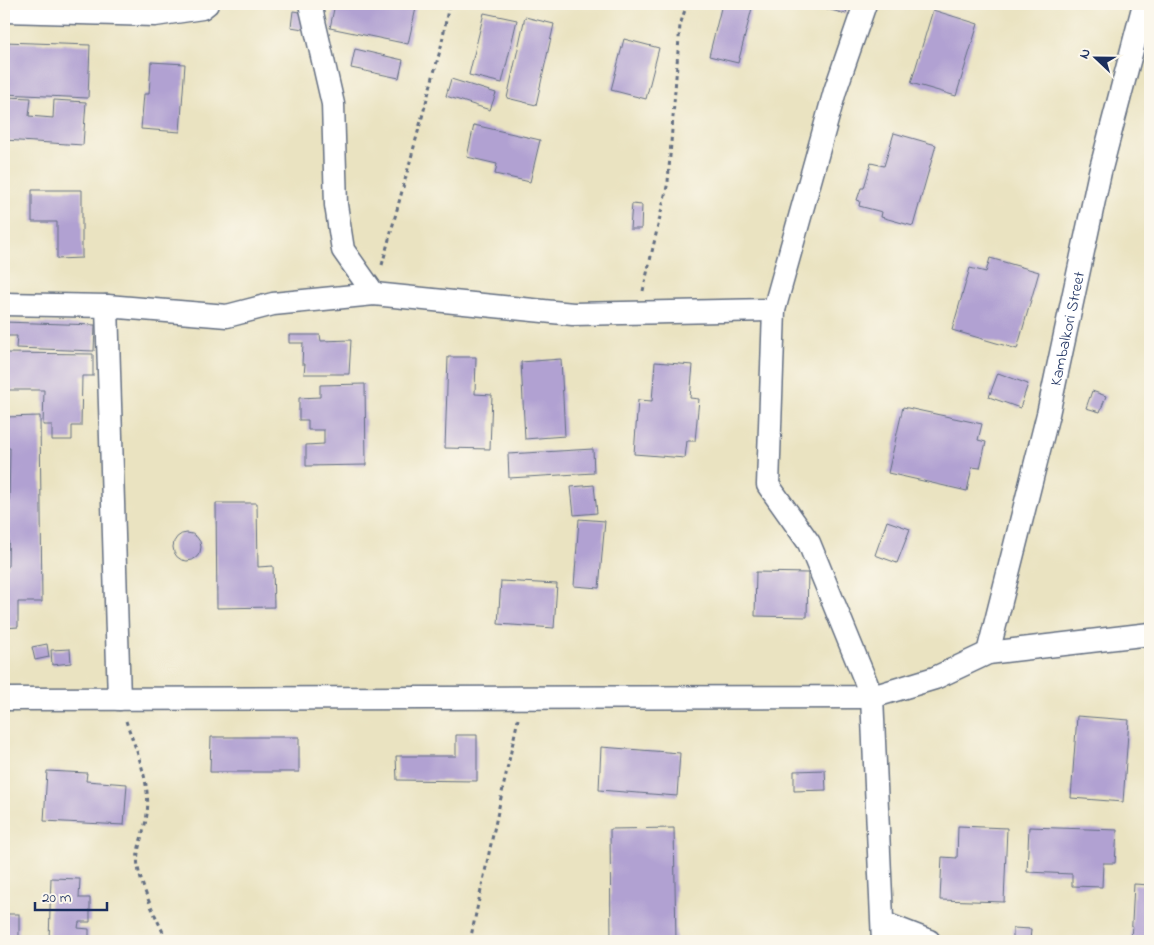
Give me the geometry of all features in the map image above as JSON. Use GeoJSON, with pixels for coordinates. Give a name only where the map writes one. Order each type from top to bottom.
{"type":"FeatureCollection","features":[{"type":"Feature","properties":{"kind":"street"},"geometry":{"type":"LineString","coordinates":[[310,4],[333,104],[336,205],[343,250],[374,294]]}},
{"type":"Feature","properties":{"kind":"street"},"geometry":{"type":"LineString","coordinates":[[865,4],[835,91],[774,310],[768,485],[809,543],[872,697],[883,932],[929,941]]}},
{"type":"Feature","properties":{"kind":"street","name":"Kambalkori Street"},"geometry":{"type":"LineString","coordinates":[[988,653],[1048,414],[1100,172],[1144,4]]}},
{"type":"Feature","properties":{"kind":"street"},"geometry":{"type":"LineString","coordinates":[[4,11],[155,15],[202,5]]}},
{"type":"Feature","properties":{"kind":"street"},"geometry":{"type":"LineString","coordinates":[[4,304],[108,306],[227,316],[274,304],[374,294],[573,314],[774,310]]}},
{"type":"Feature","properties":{"kind":"street"},"geometry":{"type":"LineString","coordinates":[[108,306],[119,699]]}},
{"type":"Feature","properties":{"kind":"street"},"geometry":{"type":"LineString","coordinates":[[4,699],[872,697],[935,678],[988,653],[1150,634]]}},
{"type":"Feature","properties":{"kind":"path"},"geometry":{"type":"LineString","coordinates":[[374,294],[441,47],[449,4]]}},
{"type":"Feature","properties":{"kind":"path"},"geometry":{"type":"LineString","coordinates":[[638,313],[668,182],[680,25],[687,4]]}},
{"type":"Feature","properties":{"kind":"path"},"geometry":{"type":"LineString","coordinates":[[470,941],[523,698]]}},
{"type":"Feature","properties":{"kind":"path"},"geometry":{"type":"LineString","coordinates":[[119,699],[144,777],[148,805],[138,856],[138,866],[167,941]]}},
{"type":"Feature","properties":{"kind":"building"},"geometry":{"type":"Polygon","coordinates":[[[335,4],[395,4],[416,8],[408,44],[330,28],[335,4]]]}},
{"type":"Feature","properties":{"kind":"building"},"geometry":{"type":"Polygon","coordinates":[[[722,4],[753,4],[738,63],[709,56],[722,4]]]}},
{"type":"Feature","properties":{"kind":"building"},"geometry":{"type":"Polygon","coordinates":[[[808,4],[848,4],[846,14],[808,4]]]}},
{"type":"Feature","properties":{"kind":"building"},"geometry":{"type":"Polygon","coordinates":[[[933,10],[978,24],[956,96],[911,83],[933,10]]]}},
{"type":"Feature","properties":{"kind":"building"},"geometry":{"type":"Polygon","coordinates":[[[293,11],[306,13],[303,29],[291,27],[293,11]]]}},
{"type":"Feature","properties":{"kind":"building"},"geometry":{"type":"Polygon","coordinates":[[[484,13],[517,20],[502,83],[469,75],[484,13]]]}},
{"type":"Feature","properties":{"kind":"building"},"geometry":{"type":"Polygon","coordinates":[[[525,17],[554,24],[536,105],[507,98],[525,17]]]}},
{"type":"Feature","properties":{"kind":"building"},"geometry":{"type":"Polygon","coordinates":[[[624,39],[659,48],[646,99],[611,90],[624,39]]]}},
{"type":"Feature","properties":{"kind":"building"},"geometry":{"type":"Polygon","coordinates":[[[4,42],[90,45],[88,98],[4,94],[4,42]]]}},
{"type":"Feature","properties":{"kind":"building"},"geometry":{"type":"Polygon","coordinates":[[[355,49],[403,60],[399,78],[351,68],[355,49]]]}},
{"type":"Feature","properties":{"kind":"building"},"geometry":{"type":"Polygon","coordinates":[[[151,62],[185,64],[180,132],[141,129],[144,94],[149,94],[151,62]]]}},
{"type":"Feature","properties":{"kind":"building"},"geometry":{"type":"Polygon","coordinates":[[[451,79],[496,93],[490,110],[446,96],[451,79]]]}},
{"type":"Feature","properties":{"kind":"building"},"geometry":{"type":"Polygon","coordinates":[[[6,97],[31,98],[29,116],[53,118],[54,100],[86,102],[83,145],[4,140],[6,97]]]}},
{"type":"Feature","properties":{"kind":"building"},"geometry":{"type":"Polygon","coordinates":[[[474,125],[540,140],[530,182],[495,174],[497,164],[467,157],[474,125]]]}},
{"type":"Feature","properties":{"kind":"building"},"geometry":{"type":"Polygon","coordinates":[[[894,133],[936,145],[913,226],[881,217],[882,212],[859,206],[860,201],[857,200],[861,188],[864,188],[871,163],[884,166],[894,133]]]}},
{"type":"Feature","properties":{"kind":"building"},"geometry":{"type":"Polygon","coordinates":[[[32,190],[82,190],[82,258],[57,259],[57,222],[32,222],[32,190]]]}},
{"type":"Feature","properties":{"kind":"building"},"geometry":{"type":"Polygon","coordinates":[[[632,204],[642,205],[641,229],[630,229],[632,204]]]}},
{"type":"Feature","properties":{"kind":"building"},"geometry":{"type":"Polygon","coordinates":[[[990,258],[1039,272],[1017,349],[952,330],[970,268],[986,272],[990,258]]]}},
{"type":"Feature","properties":{"kind":"building"},"geometry":{"type":"Polygon","coordinates":[[[4,322],[95,325],[94,351],[16,348],[17,336],[4,336],[4,322]]]}},
{"type":"Feature","properties":{"kind":"building"},"geometry":{"type":"Polygon","coordinates":[[[289,335],[320,335],[321,341],[351,340],[349,374],[304,374],[305,364],[302,364],[303,343],[289,343],[289,335]]]}},
{"type":"Feature","properties":{"kind":"building"},"geometry":{"type":"Polygon","coordinates":[[[4,353],[93,354],[93,376],[82,376],[81,426],[72,426],[72,440],[52,440],[52,425],[43,425],[44,390],[4,390],[4,353]]]}},
{"type":"Feature","properties":{"kind":"building"},"geometry":{"type":"Polygon","coordinates":[[[448,357],[476,357],[475,394],[492,395],[490,449],[445,448],[448,357]]]}},
{"type":"Feature","properties":{"kind":"building"},"geometry":{"type":"Polygon","coordinates":[[[561,359],[565,436],[525,439],[521,362],[561,359]]]}},
{"type":"Feature","properties":{"kind":"building"},"geometry":{"type":"Polygon","coordinates":[[[655,362],[693,365],[690,398],[699,399],[695,441],[687,441],[685,458],[634,454],[638,400],[652,401],[655,362]]]}},
{"type":"Feature","properties":{"kind":"building"},"geometry":{"type":"Polygon","coordinates":[[[998,373],[1028,384],[1020,408],[989,397],[998,373]]]}},
{"type":"Feature","properties":{"kind":"building"},"geometry":{"type":"Polygon","coordinates":[[[365,384],[366,465],[306,466],[306,445],[324,444],[324,430],[308,430],[308,420],[299,420],[299,398],[320,397],[320,385],[365,384]]]}},
{"type":"Feature","properties":{"kind":"building"},"geometry":{"type":"Polygon","coordinates":[[[1092,391],[1106,396],[1100,412],[1086,408],[1092,391]]]}},
{"type":"Feature","properties":{"kind":"building"},"geometry":{"type":"Polygon","coordinates":[[[903,407],[982,424],[978,440],[986,442],[980,468],[972,467],[967,491],[888,473],[903,407]]]}},
{"type":"Feature","properties":{"kind":"building"},"geometry":{"type":"Polygon","coordinates":[[[40,416],[42,602],[18,602],[18,627],[4,628],[4,567],[8,567],[10,448],[4,448],[4,417],[40,416]]]}},
{"type":"Feature","properties":{"kind":"building"},"geometry":{"type":"Polygon","coordinates":[[[593,449],[594,473],[509,478],[508,454],[593,449]]]}},
{"type":"Feature","properties":{"kind":"building"},"geometry":{"type":"Polygon","coordinates":[[[594,485],[597,513],[574,515],[571,487],[594,485]]]}},
{"type":"Feature","properties":{"kind":"building"},"geometry":{"type":"Polygon","coordinates":[[[216,503],[257,503],[258,567],[273,566],[274,607],[217,608],[216,503]]]}},
{"type":"Feature","properties":{"kind":"building"},"geometry":{"type":"Polygon","coordinates":[[[579,519],[605,521],[599,588],[574,586],[579,519]]]}},
{"type":"Feature","properties":{"kind":"building"},"geometry":{"type":"Polygon","coordinates":[[[887,521],[910,529],[897,563],[875,555],[887,521]]]}},
{"type":"Feature","properties":{"kind":"building"},"geometry":{"type":"Polygon","coordinates":[[[187,533],[197,537],[201,547],[197,557],[187,561],[177,557],[173,547],[177,537],[187,533]]]}},
{"type":"Feature","properties":{"kind":"building"},"geometry":{"type":"Polygon","coordinates":[[[756,572],[808,573],[807,617],[755,616],[756,572]]]}},
{"type":"Feature","properties":{"kind":"building"},"geometry":{"type":"Polygon","coordinates":[[[501,581],[557,584],[554,628],[498,624],[501,581]]]}},
{"type":"Feature","properties":{"kind":"building"},"geometry":{"type":"Polygon","coordinates":[[[47,644],[49,657],[35,660],[32,647],[47,644]]]}},
{"type":"Feature","properties":{"kind":"building"},"geometry":{"type":"Polygon","coordinates":[[[70,649],[71,663],[52,665],[51,650],[70,649]]]}},
{"type":"Feature","properties":{"kind":"building"},"geometry":{"type":"Polygon","coordinates":[[[1077,716],[1129,720],[1123,802],[1071,798],[1077,716]]]}},
{"type":"Feature","properties":{"kind":"building"},"geometry":{"type":"Polygon","coordinates":[[[456,735],[477,735],[477,781],[397,780],[396,756],[456,756],[456,735]]]}},
{"type":"Feature","properties":{"kind":"building"},"geometry":{"type":"Polygon","coordinates":[[[211,737],[299,737],[299,772],[210,772],[211,737]]]}},
{"type":"Feature","properties":{"kind":"building"},"geometry":{"type":"Polygon","coordinates":[[[601,747],[680,753],[677,796],[599,790],[601,747]]]}},
{"type":"Feature","properties":{"kind":"building"},"geometry":{"type":"Polygon","coordinates":[[[825,770],[826,790],[794,791],[794,771],[825,770]]]}},
{"type":"Feature","properties":{"kind":"building"},"geometry":{"type":"Polygon","coordinates":[[[47,771],[87,773],[86,781],[127,784],[124,825],[44,821],[47,771]]]}},
{"type":"Feature","properties":{"kind":"building"},"geometry":{"type":"Polygon","coordinates":[[[958,826],[1007,828],[1004,902],[940,900],[942,857],[957,858],[958,826]]]}},
{"type":"Feature","properties":{"kind":"building"},"geometry":{"type":"Polygon","coordinates":[[[1029,827],[1117,830],[1115,863],[1103,863],[1102,887],[1072,886],[1072,874],[1027,872],[1029,827]]]}},
{"type":"Feature","properties":{"kind":"building"},"geometry":{"type":"Polygon","coordinates":[[[674,828],[676,941],[611,941],[610,829],[674,828]]]}},
{"type":"Feature","properties":{"kind":"building"},"geometry":{"type":"Polygon","coordinates":[[[1149,855],[1150,878],[1148,878],[1149,855]]]}},
{"type":"Feature","properties":{"kind":"building"},"geometry":{"type":"Polygon","coordinates":[[[51,878],[80,879],[79,898],[90,898],[90,922],[79,922],[78,928],[89,929],[89,941],[49,941],[51,878]]]}},
{"type":"Feature","properties":{"kind":"building"},"geometry":{"type":"Polygon","coordinates":[[[1134,884],[1150,885],[1150,941],[1131,941],[1134,884]]]}},
{"type":"Feature","properties":{"kind":"building"},"geometry":{"type":"Polygon","coordinates":[[[4,914],[19,914],[19,941],[4,941],[4,914]]]}},
{"type":"Feature","properties":{"kind":"building"},"geometry":{"type":"Polygon","coordinates":[[[1013,928],[1031,929],[1030,941],[1013,941],[1013,928]]]}}]}
